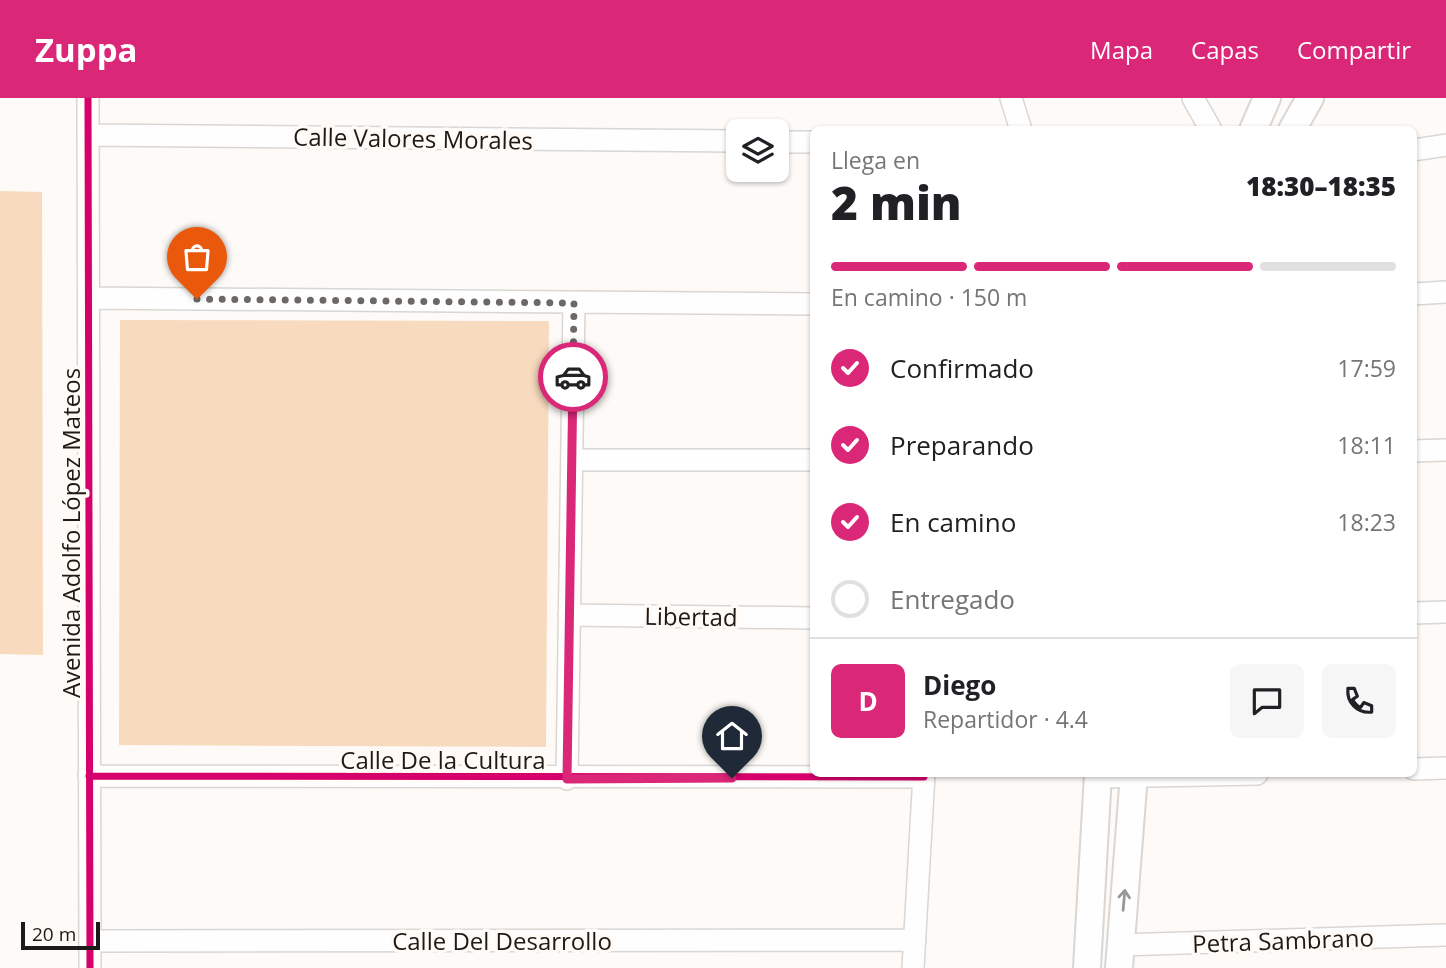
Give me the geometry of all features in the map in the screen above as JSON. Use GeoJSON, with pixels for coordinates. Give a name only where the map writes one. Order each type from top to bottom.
{"type":"FeatureCollection","features":[{"type":"Feature","properties":{"kind":"street","name":"Avenida Adolfo López Mateos"},"geometry":{"type":"LineString","coordinates":[[88,98],[90,968]]}},
{"type":"Feature","properties":{"kind":"street"},"geometry":{"type":"LineString","coordinates":[[1011,98],[1020,126]]}},
{"type":"Feature","properties":{"kind":"street"},"geometry":{"type":"LineString","coordinates":[[1193,98],[1209,126]]}},
{"type":"Feature","properties":{"kind":"street"},"geometry":{"type":"LineString","coordinates":[[1255,126],[1267,98]]}},
{"type":"Feature","properties":{"kind":"street"},"geometry":{"type":"LineString","coordinates":[[1295,126],[1310,98]]}},
{"type":"Feature","properties":{"kind":"street","name":"Calle Valores Morales"},"geometry":{"type":"LineString","coordinates":[[88,135],[726,141]]}},
{"type":"Feature","properties":{"kind":"street"},"geometry":{"type":"LineString","coordinates":[[789,142],[810,142]]}},
{"type":"Feature","properties":{"kind":"street"},"geometry":{"type":"LineString","coordinates":[[1417,150],[1446,145]]}},
{"type":"Feature","properties":{"kind":"street"},"geometry":{"type":"LineString","coordinates":[[1417,294],[1446,292]]}},
{"type":"Feature","properties":{"kind":"street"},"geometry":{"type":"LineString","coordinates":[[89,299],[810,304]]}},
{"type":"Feature","properties":{"kind":"street"},"geometry":{"type":"LineString","coordinates":[[567,779],[574,303]]}},
{"type":"Feature","properties":{"kind":"street"},"geometry":{"type":"LineString","coordinates":[[1417,451],[1446,450]]}},
{"type":"Feature","properties":{"kind":"street"},"geometry":{"type":"LineString","coordinates":[[572,460],[810,460]]}},
{"type":"Feature","properties":{"kind":"street"},"geometry":{"type":"LineString","coordinates":[[1417,613],[1446,612]]}},
{"type":"Feature","properties":{"kind":"street","name":"Libertad"},"geometry":{"type":"LineString","coordinates":[[569,615],[810,618]]}},
{"type":"Feature","properties":{"kind":"street"},"geometry":{"type":"LineString","coordinates":[[1417,769],[1446,768]]}},
{"type":"Feature","properties":{"kind":"street","name":"Calle De la Cultura"},"geometry":{"type":"LineString","coordinates":[[89,776],[567,779],[810,776]]}},
{"type":"Feature","properties":{"kind":"street"},"geometry":{"type":"LineString","coordinates":[[914,968],[924,777]]}},
{"type":"Feature","properties":{"kind":"street"},"geometry":{"type":"LineString","coordinates":[[1087,968],[1098,777]]}},
{"type":"Feature","properties":{"kind":"street"},"geometry":{"type":"LineString","coordinates":[[1120,957],[1134,777]]}},
{"type":"Feature","properties":{"kind":"street","name":"Petra Sambrano"},"geometry":{"type":"LineString","coordinates":[[1120,957],[1446,935]]}},
{"type":"Feature","properties":{"kind":"street","name":"Calle Del Desarrollo"},"geometry":{"type":"LineString","coordinates":[[90,941],[915,940]]}},
{"type":"Feature","properties":{"kind":"shaded area"},"geometry":{"type":"Polygon","coordinates":[[[0,191],[42,192],[43,655],[0,654],[0,191]]]}},
{"type":"Feature","properties":{"kind":"shaded area"},"geometry":{"type":"Polygon","coordinates":[[[120,320],[549,321],[546,747],[119,745],[120,320]]]}},
{"type":"Feature","properties":{"kind":"cycle path"},"geometry":{"type":"LineString","coordinates":[[88,98],[90,968]]}},
{"type":"Feature","properties":{"kind":"cycle path"},"geometry":{"type":"LineString","coordinates":[[89,776],[810,777]]}},
{"type":"Feature","properties":{"kind":"way so far"},"geometry":{"type":"LineString","coordinates":[[197,299],[574,303],[573,377]]}},
{"type":"Feature","properties":{"kind":"route"},"geometry":{"type":"LineString","coordinates":[[573,377],[567,779],[732,778]]}}]}
